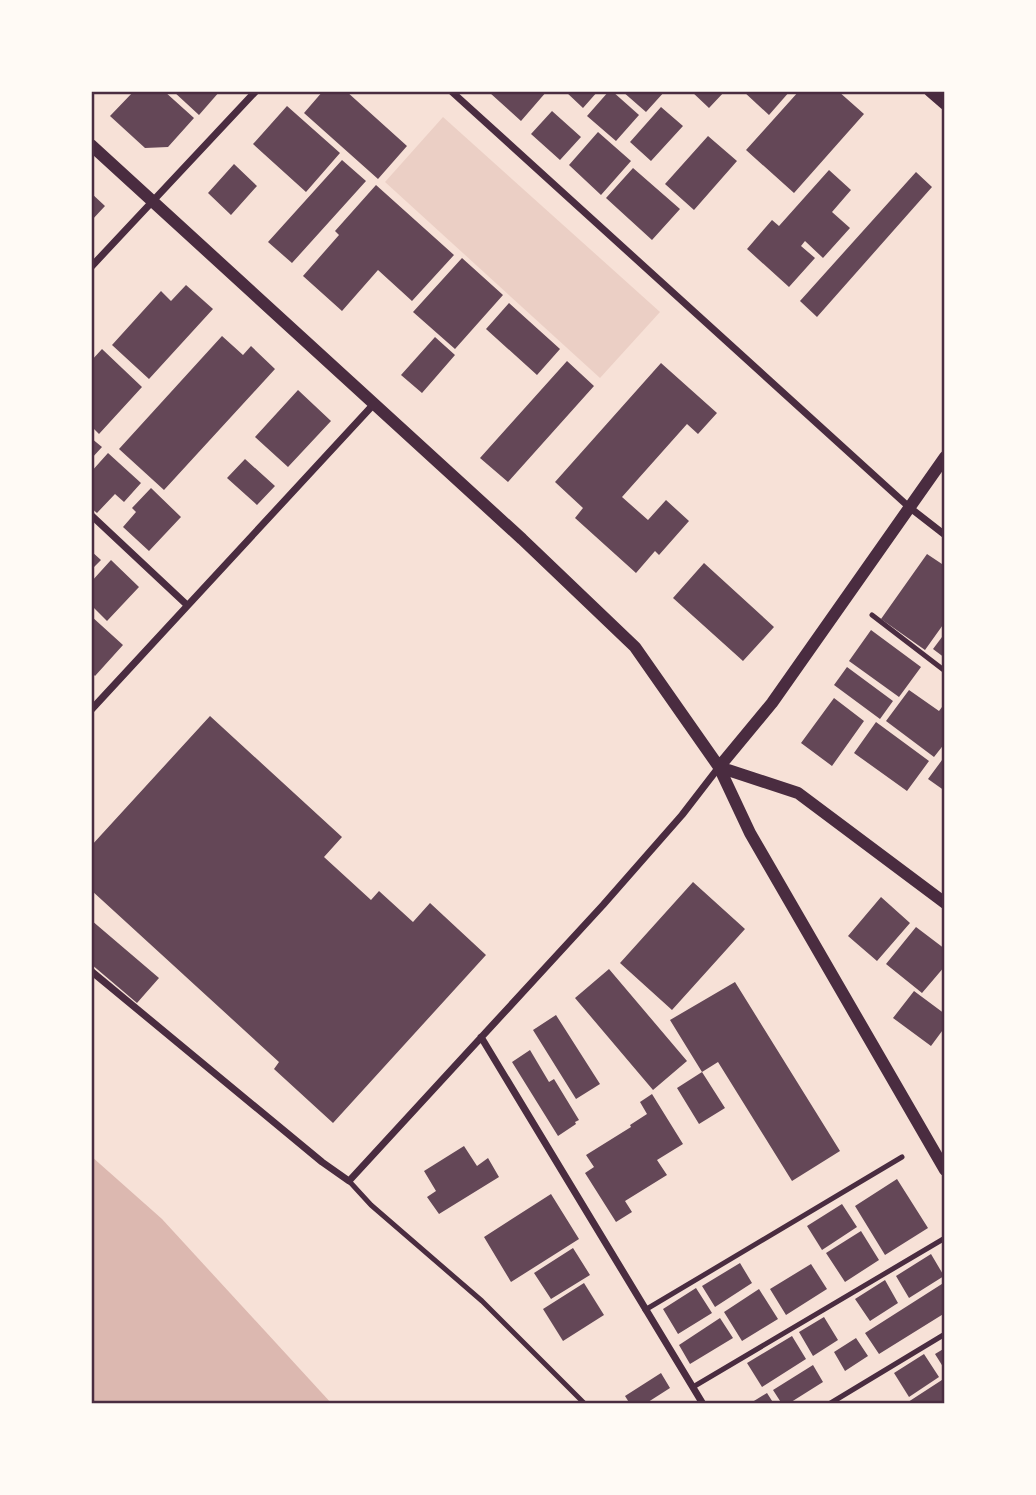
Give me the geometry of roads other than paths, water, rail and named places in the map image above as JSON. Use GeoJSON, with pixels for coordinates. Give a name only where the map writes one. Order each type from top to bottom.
{"type":"FeatureCollection","features":[{"type":"Feature","properties":{"kind":"street"},"geometry":{"type":"LineString","coordinates":[[91,267],[256,91]]}},
{"type":"Feature","properties":{"kind":"street"},"geometry":{"type":"LineString","coordinates":[[451,91],[909,507],[945,535]]}},
{"type":"Feature","properties":{"kind":"street"},"geometry":{"type":"LineString","coordinates":[[930,91],[945,104]]}},
{"type":"Feature","properties":{"kind":"street"},"geometry":{"type":"LineString","coordinates":[[91,145],[522,539],[635,647],[719,767],[750,833],[945,1170]]}},
{"type":"Feature","properties":{"kind":"street"},"geometry":{"type":"LineString","coordinates":[[91,709],[373,405]]}},
{"type":"Feature","properties":{"kind":"street"},"geometry":{"type":"LineString","coordinates":[[91,971],[322,1162],[349,1181],[682,815],[772,704],[945,457]]}},
{"type":"Feature","properties":{"kind":"street"},"geometry":{"type":"LineString","coordinates":[[91,516],[187,606]]}},
{"type":"Feature","properties":{"kind":"street"},"geometry":{"type":"LineString","coordinates":[[719,767],[798,793],[945,903]]}},
{"type":"Feature","properties":{"kind":"street"},"geometry":{"type":"LineString","coordinates":[[481,1037],[703,1404]]}},
{"type":"Feature","properties":{"kind":"lane"},"geometry":{"type":"LineString","coordinates":[[872,615],[945,671]]}},
{"type":"Feature","properties":{"kind":"lane"},"geometry":{"type":"LineString","coordinates":[[645,1310],[902,1157]]}},
{"type":"Feature","properties":{"kind":"lane"},"geometry":{"type":"LineString","coordinates":[[349,1181],[371,1205],[482,1301],[585,1404]]}},
{"type":"Feature","properties":{"kind":"lane"},"geometry":{"type":"LineString","coordinates":[[693,1387],[945,1238]]}},
{"type":"Feature","properties":{"kind":"lane"},"geometry":{"type":"LineString","coordinates":[[829,1404],[945,1334]]}}]}
